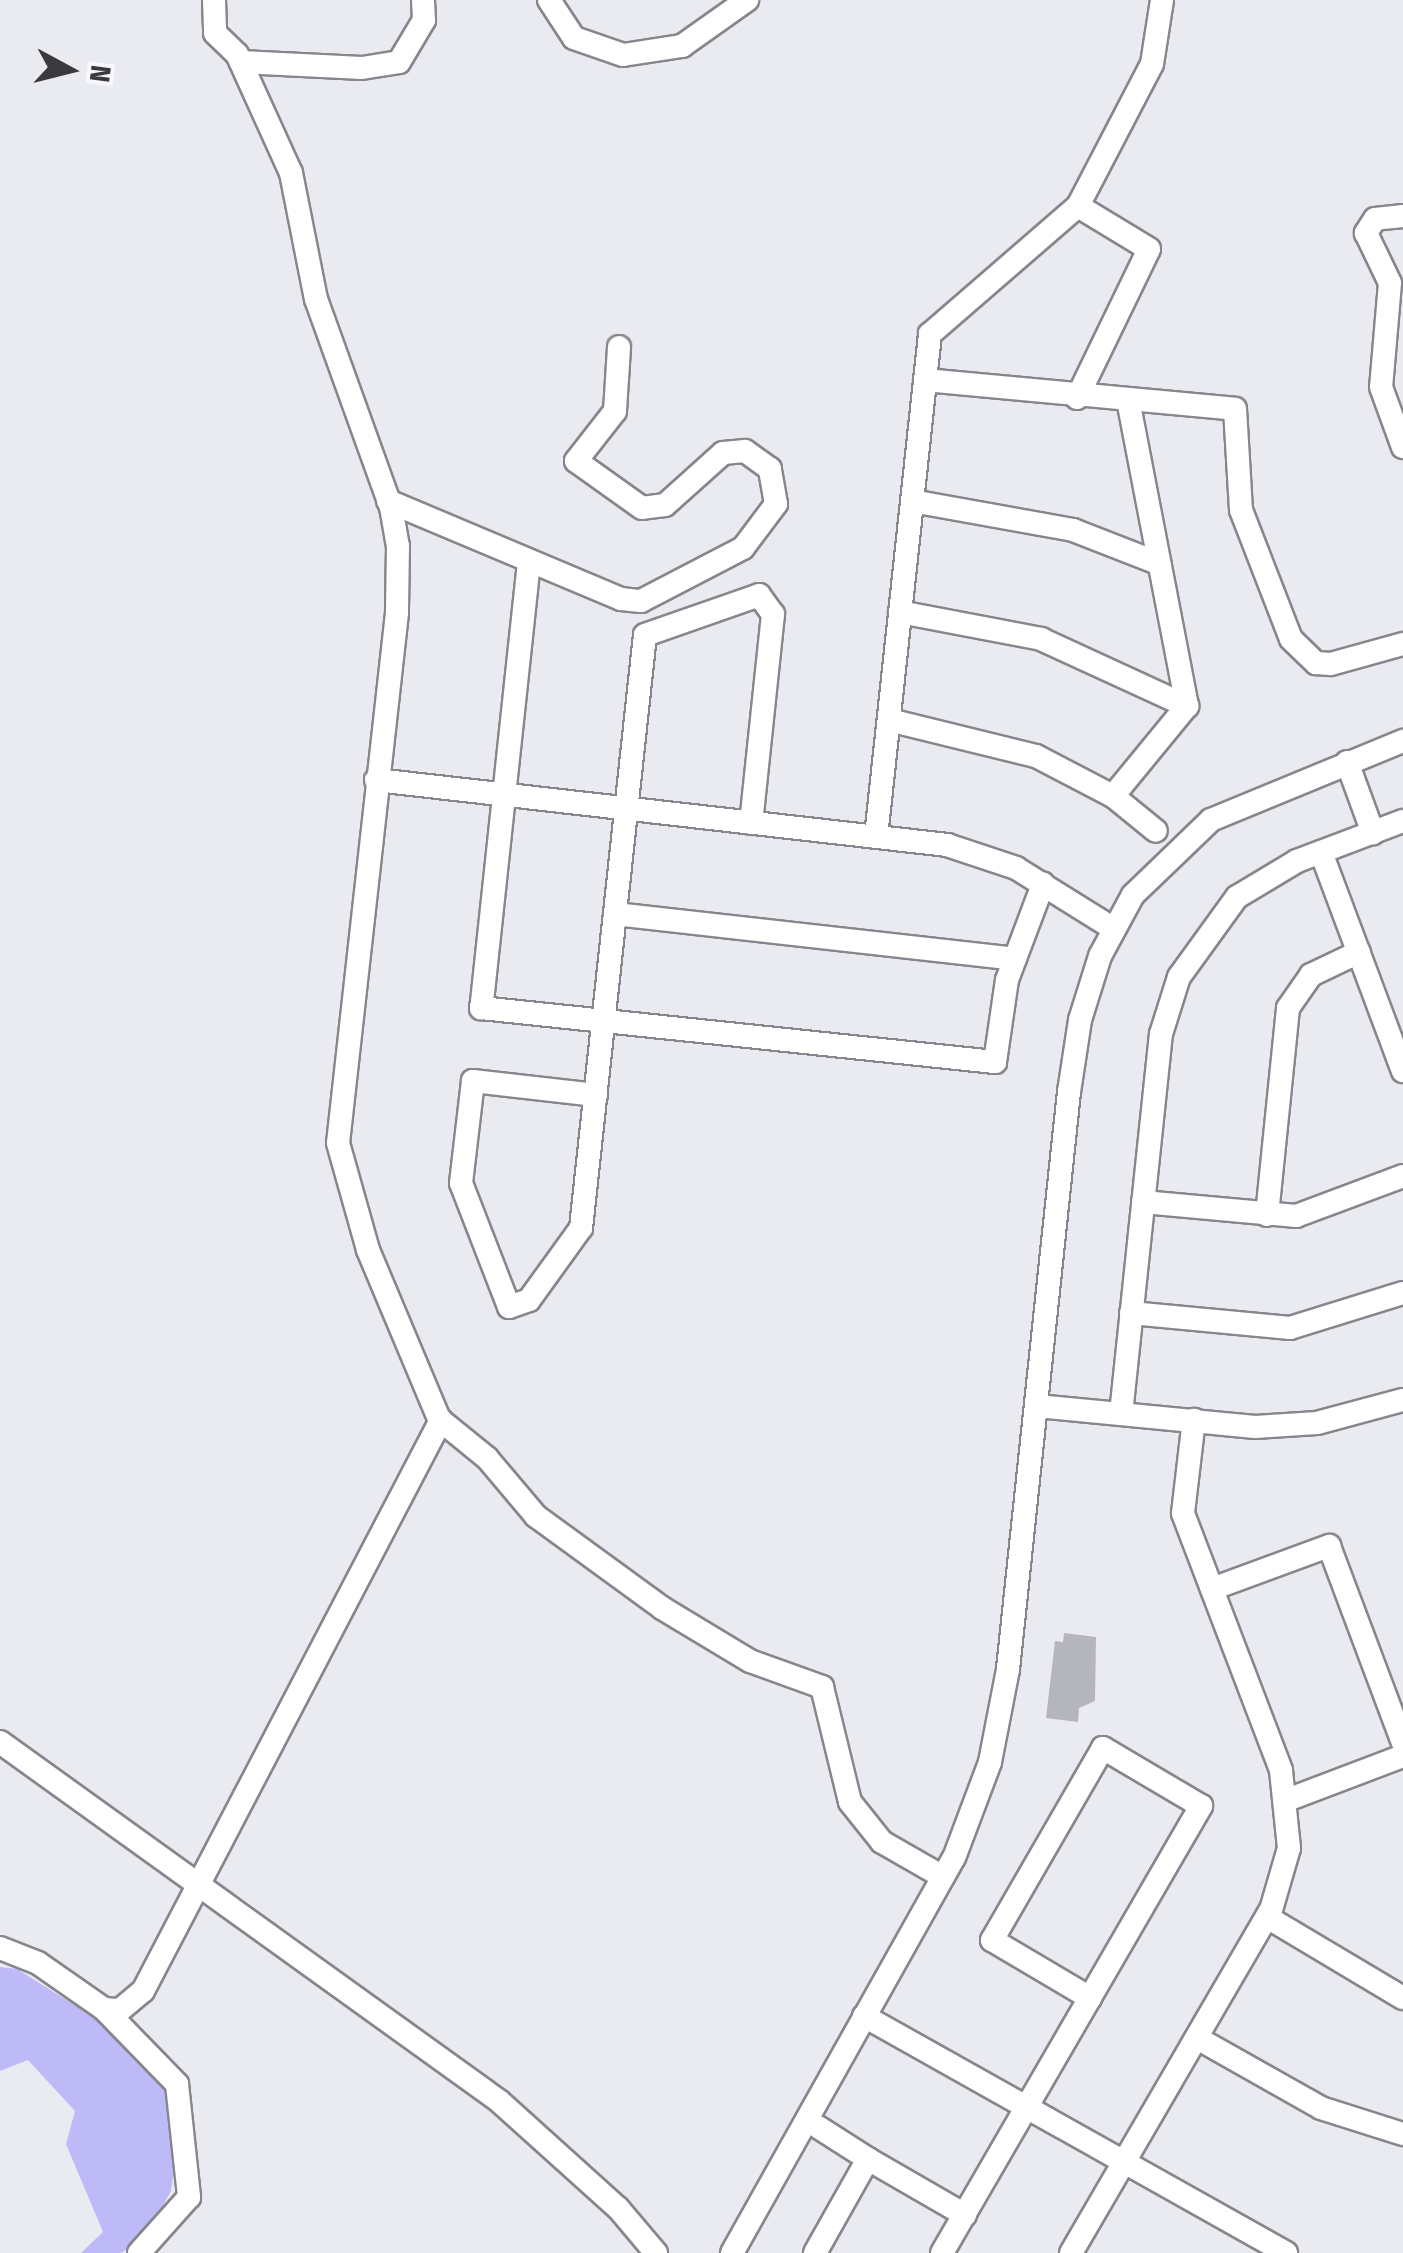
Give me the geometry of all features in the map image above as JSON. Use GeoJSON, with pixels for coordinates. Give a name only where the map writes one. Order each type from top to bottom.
{"type":"FeatureCollection","features":[{"type":"Feature","properties":{"kind":"street"},"geometry":{"type":"LineString","coordinates":[[214,0],[216,33],[241,62],[291,173],[316,299],[388,501],[400,576],[339,1159],[368,1250],[441,1420],[487,1458],[536,1516],[662,1608],[750,1661],[822,1687],[850,1802],[882,1842],[943,1877]]}},
{"type":"Feature","properties":{"kind":"street"},"geometry":{"type":"LineString","coordinates":[[241,62],[362,68],[398,62],[424,20],[422,0]]}},
{"type":"Feature","properties":{"kind":"street"},"geometry":{"type":"LineString","coordinates":[[550,0],[574,38],[623,54],[682,46],[747,0]]}},
{"type":"Feature","properties":{"kind":"street"},"geometry":{"type":"LineString","coordinates":[[876,837],[930,334],[1078,206],[1152,64],[1162,0]]}},
{"type":"Feature","properties":{"kind":"street"},"geometry":{"type":"LineString","coordinates":[[1077,398],[1150,249],[1078,206]]}},
{"type":"Feature","properties":{"kind":"street"},"geometry":{"type":"LineString","coordinates":[[1403,216],[1375,218],[1366,233],[1391,294],[1392,383],[1403,447]]}},
{"type":"Feature","properties":{"kind":"street"},"geometry":{"type":"LineString","coordinates":[[388,501],[529,562],[641,601],[743,548],[776,504],[770,470],[745,451],[723,453],[665,505],[642,508],[576,460],[615,412],[618,346]]}},
{"type":"Feature","properties":{"kind":"street"},"geometry":{"type":"LineString","coordinates":[[925,380],[1130,404],[1234,409],[1242,510],[1290,638],[1304,652],[1331,664],[1403,644]]}},
{"type":"Feature","properties":{"kind":"street"},"geometry":{"type":"LineString","coordinates":[[1130,404],[1187,706]]}},
{"type":"Feature","properties":{"kind":"street"},"geometry":{"type":"LineString","coordinates":[[912,501],[1073,530],[1160,564]]}},
{"type":"Feature","properties":{"kind":"street"},"geometry":{"type":"LineString","coordinates":[[529,562],[480,1008],[995,1062],[1014,959],[1044,884]]}},
{"type":"Feature","properties":{"kind":"street"},"geometry":{"type":"LineString","coordinates":[[596,1094],[473,1081],[462,1183],[510,1308],[529,1300],[581,1228],[596,1094],[604,1021],[645,635],[760,595],[774,614],[751,823]]}},
{"type":"Feature","properties":{"kind":"street"},"geometry":{"type":"LineString","coordinates":[[900,612],[1041,639],[1187,706]]}},
{"type":"Feature","properties":{"kind":"street"},"geometry":{"type":"LineString","coordinates":[[1113,796],[1187,706]]}},
{"type":"Feature","properties":{"kind":"street"},"geometry":{"type":"LineString","coordinates":[[888,720],[1001,742],[1113,796],[1156,831]]}},
{"type":"Feature","properties":{"kind":"street"},"geometry":{"type":"LineString","coordinates":[[732,2253],[943,1877],[976,1806],[1002,1713],[1080,1020],[1114,929],[1133,895],[1211,820],[1403,742]]}},
{"type":"Feature","properties":{"kind":"street"},"geometry":{"type":"LineString","coordinates":[[1347,762],[1373,833]]}},
{"type":"Feature","properties":{"kind":"street"},"geometry":{"type":"LineString","coordinates":[[376,780],[971,850],[1044,884],[1114,929]]}},
{"type":"Feature","properties":{"kind":"street"},"geometry":{"type":"LineString","coordinates":[[1121,1414],[1161,1034],[1179,977],[1238,898],[1322,852],[1403,822]]}},
{"type":"Feature","properties":{"kind":"street"},"geometry":{"type":"LineString","coordinates":[[1322,852],[1403,1071]]}},
{"type":"Feature","properties":{"kind":"street"},"geometry":{"type":"LineString","coordinates":[[615,914],[1014,959]]}},
{"type":"Feature","properties":{"kind":"street"},"geometry":{"type":"LineString","coordinates":[[1267,1215],[1288,1008],[1311,974],[1358,952]]}},
{"type":"Feature","properties":{"kind":"street"},"geometry":{"type":"LineString","coordinates":[[1143,1202],[1296,1216],[1403,1176]]}},
{"type":"Feature","properties":{"kind":"street"},"geometry":{"type":"LineString","coordinates":[[1131,1313],[1290,1328],[1403,1293]]}},
{"type":"Feature","properties":{"kind":"street"},"geometry":{"type":"LineString","coordinates":[[1037,1406],[1194,1420],[1317,1423],[1403,1400]]}},
{"type":"Feature","properties":{"kind":"street"},"geometry":{"type":"LineString","coordinates":[[104,2009],[120,2010],[142,1991],[441,1420]]}},
{"type":"Feature","properties":{"kind":"street"},"geometry":{"type":"LineString","coordinates":[[1070,2253],[1267,1918],[1289,1848],[1288,1800],[1183,1512],[1194,1420]]}},
{"type":"Feature","properties":{"kind":"street"},"geometry":{"type":"LineString","coordinates":[[1212,1589],[1328,1546],[1403,1742]]}},
{"type":"Feature","properties":{"kind":"street"},"geometry":{"type":"LineString","coordinates":[[0,1742],[499,2101],[618,2208],[656,2253]]}},
{"type":"Feature","properties":{"kind":"street"},"geometry":{"type":"LineString","coordinates":[[942,2253],[964,2214],[1027,2107],[1201,1806],[1103,1748],[992,1940],[1090,1998]]}},
{"type":"Feature","properties":{"kind":"street"},"geometry":{"type":"LineString","coordinates":[[1288,1800],[1403,1756]]}},
{"type":"Feature","properties":{"kind":"street"},"geometry":{"type":"LineString","coordinates":[[1267,1918],[1403,1998]]}},
{"type":"Feature","properties":{"kind":"street"},"geometry":{"type":"LineString","coordinates":[[0,1948],[38,1963],[104,2009],[177,2084],[189,2197],[139,2253]]}},
{"type":"Feature","properties":{"kind":"street"},"geometry":{"type":"LineString","coordinates":[[864,2016],[1286,2253]]}},
{"type":"Feature","properties":{"kind":"street"},"geometry":{"type":"LineString","coordinates":[[1197,2038],[1320,2108],[1403,2134]]}},
{"type":"Feature","properties":{"kind":"street"},"geometry":{"type":"LineString","coordinates":[[818,2127],[964,2214]]}},
{"type":"Feature","properties":{"kind":"street"},"geometry":{"type":"LineString","coordinates":[[814,2253],[868,2159]]}},
{"type":"Feature","properties":{"kind":"shaded area"},"geometry":{"type":"Polygon","coordinates":[[[0,1967],[17,1969],[108,2026],[165,2080],[179,2136],[171,2191],[146,2237],[121,2253],[81,2253],[103,2232],[66,2144],[75,2111],[28,2060],[0,2071],[0,1967]]]}},
{"type":"Feature","properties":{"kind":"building"},"geometry":{"type":"Polygon","coordinates":[[[1064,1633],[1096,1637],[1095,1701],[1079,1708],[1078,1722],[1046,1718],[1055,1641],[1063,1642],[1064,1633]]]}}]}
